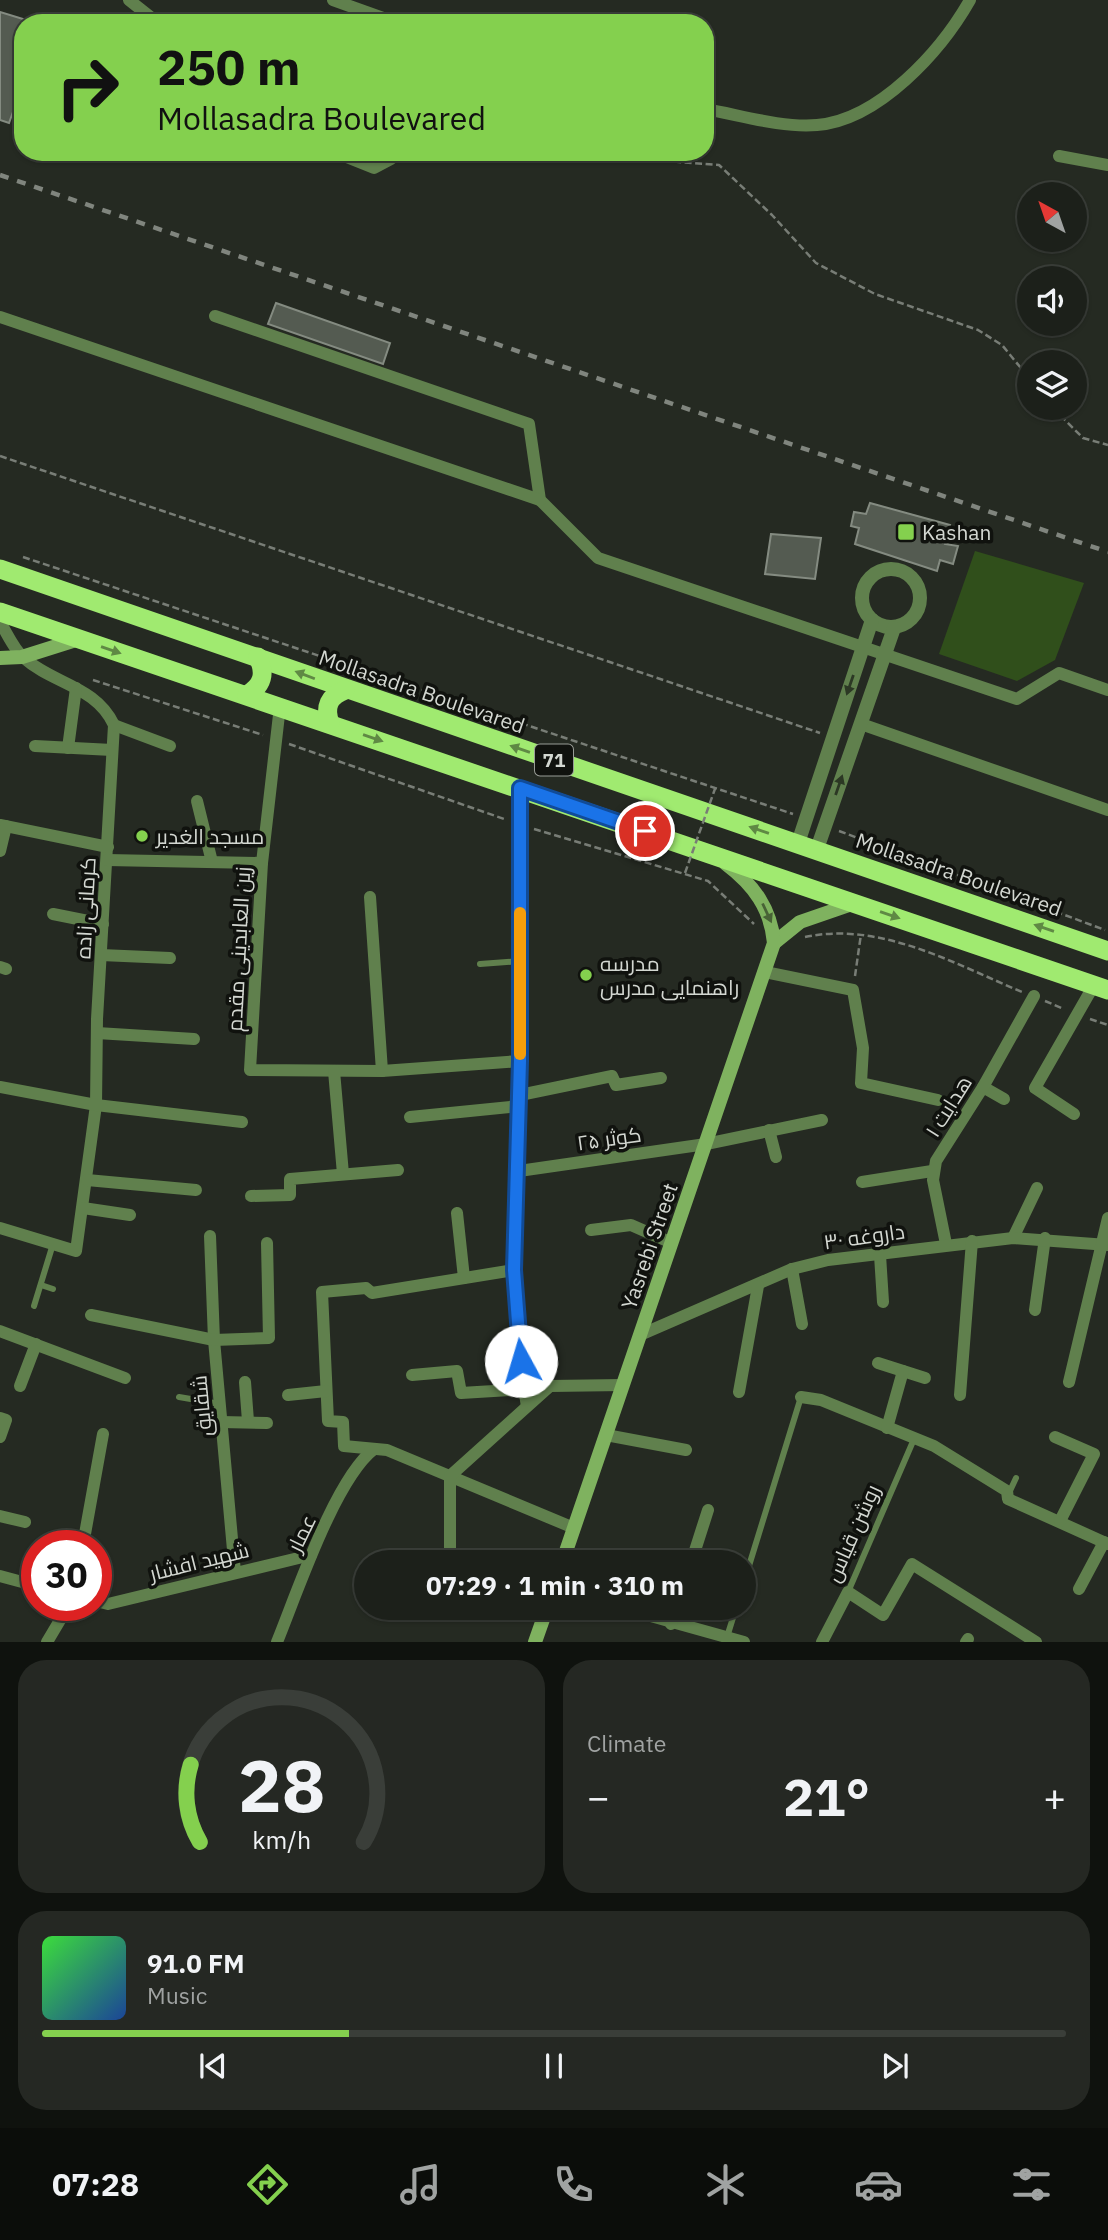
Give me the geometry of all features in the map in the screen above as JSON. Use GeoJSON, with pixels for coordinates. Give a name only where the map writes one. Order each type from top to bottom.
{"type":"FeatureCollection","features":[{"type":"Feature","properties":{"kind":"highway","name":"Mollasadra Boulevared"},"geometry":{"type":"LineString","coordinates":[[7,561],[345,690],[808,846],[1108,951]]}},
{"type":"Feature","properties":{"kind":"highway","name":"71"},"geometry":{"type":"LineString","coordinates":[[0,612],[1101,987]]}},
{"type":"Feature","properties":{"kind":"highway"},"geometry":{"type":"LineString","coordinates":[[247,695],[257,689],[263,679],[263,667],[258,657]]}},
{"type":"Feature","properties":{"kind":"highway"},"geometry":{"type":"LineString","coordinates":[[330,723],[328,702],[335,694],[345,690]]}},
{"type":"Feature","properties":{"kind":"main road"},"geometry":{"type":"LineString","coordinates":[[0,658],[22,657],[79,639]]}},
{"type":"Feature","properties":{"kind":"main road"},"geometry":{"type":"LineString","coordinates":[[713,854],[755,891],[773,924],[774,943]]}},
{"type":"Feature","properties":{"kind":"main road"},"geometry":{"type":"LineString","coordinates":[[774,943],[800,922],[855,903]]}},
{"type":"Feature","properties":{"kind":"main road","name":"Yasrebi Street"},"geometry":{"type":"LineString","coordinates":[[566,1550],[774,943]]}},
{"type":"Feature","properties":{"kind":"main road"},"geometry":{"type":"LineString","coordinates":[[535,1642],[543,1620]]}},
{"type":"Feature","properties":{"kind":"street"},"geometry":{"type":"LineString","coordinates":[[129,0],[147,14]]}},
{"type":"Feature","properties":{"kind":"street"},"geometry":{"type":"LineString","coordinates":[[333,0],[370,14]]}},
{"type":"Feature","properties":{"kind":"street"},"geometry":{"type":"LineString","coordinates":[[714,110],[794,124],[836,122],[883,96],[910,76],[937,49],[970,0]]}},
{"type":"Feature","properties":{"kind":"street"},"geometry":{"type":"LineString","coordinates":[[1059,156],[1108,165]]}},
{"type":"Feature","properties":{"kind":"street"},"geometry":{"type":"LineString","coordinates":[[358,161],[374,167],[387,161]]}},
{"type":"Feature","properties":{"kind":"street"},"geometry":{"type":"LineString","coordinates":[[215,316],[529,424],[540,500]]}},
{"type":"Feature","properties":{"kind":"street"},"geometry":{"type":"LineString","coordinates":[[0,317],[540,500],[598,558],[864,645],[1017,699],[1059,673],[1108,690]]}},
{"type":"Feature","properties":{"kind":"street"},"geometry":{"type":"LineString","coordinates":[[898,569],[914,579],[919,586],[920,605],[911,621],[894,628],[883,627],[872,620],[863,606],[864,586],[879,571],[898,569]]}},
{"type":"Feature","properties":{"kind":"street"},"geometry":{"type":"LineString","coordinates":[[808,846],[806,819],[872,620]]}},
{"type":"Feature","properties":{"kind":"street"},"geometry":{"type":"LineString","coordinates":[[0,622],[22,657],[81,683],[106,709],[114,725],[170,746]]}},
{"type":"Feature","properties":{"kind":"street"},"geometry":{"type":"LineString","coordinates":[[808,846],[825,826],[894,628]]}},
{"type":"Feature","properties":{"kind":"street"},"geometry":{"type":"LineString","coordinates":[[68,748],[81,683]]}},
{"type":"Feature","properties":{"kind":"street","name":"زین العابدینی مقدم"},"geometry":{"type":"LineString","coordinates":[[280,706],[262,863],[250,1070],[334,1071]]}},
{"type":"Feature","properties":{"kind":"street"},"geometry":{"type":"LineString","coordinates":[[840,717],[1108,810]]}},
{"type":"Feature","properties":{"kind":"street","name":"کرمانی زاده"},"geometry":{"type":"LineString","coordinates":[[53,1244],[76,1251],[96,1105],[97,1033],[114,725]]}},
{"type":"Feature","properties":{"kind":"street"},"geometry":{"type":"LineString","coordinates":[[36,746],[112,750]]}},
{"type":"Feature","properties":{"kind":"street"},"geometry":{"type":"LineString","coordinates":[[520,788],[519,1171],[514,1270],[527,1406]]}},
{"type":"Feature","properties":{"kind":"street"},"geometry":{"type":"LineString","coordinates":[[197,802],[212,862]]}},
{"type":"Feature","properties":{"kind":"street"},"geometry":{"type":"LineString","coordinates":[[0,852],[3,825],[107,853],[212,862],[262,863]]}},
{"type":"Feature","properties":{"kind":"street"},"geometry":{"type":"LineString","coordinates":[[370,897],[382,1071]]}},
{"type":"Feature","properties":{"kind":"street"},"geometry":{"type":"LineString","coordinates":[[53,914],[103,924]]}},
{"type":"Feature","properties":{"kind":"street"},"geometry":{"type":"LineString","coordinates":[[101,956],[170,958]]}},
{"type":"Feature","properties":{"kind":"street"},"geometry":{"type":"LineString","coordinates":[[765,972],[853,990],[863,1048],[861,1083],[938,1100]]}},
{"type":"Feature","properties":{"kind":"street"},"geometry":{"type":"LineString","coordinates":[[1073,1114],[1035,1088],[1077,1014],[1101,987]]}},
{"type":"Feature","properties":{"kind":"street","name":"هدایت ۱"},"geometry":{"type":"LineString","coordinates":[[946,1244],[932,1171],[1034,996]]}},
{"type":"Feature","properties":{"kind":"street"},"geometry":{"type":"LineString","coordinates":[[97,1033],[194,1039]]}},
{"type":"Feature","properties":{"kind":"street"},"geometry":{"type":"LineString","coordinates":[[343,1174],[334,1071],[382,1071],[520,1061]]}},
{"type":"Feature","properties":{"kind":"street"},"geometry":{"type":"LineString","coordinates":[[410,1117],[519,1100],[612,1076],[615,1085],[661,1078]]}},
{"type":"Feature","properties":{"kind":"street"},"geometry":{"type":"LineString","coordinates":[[0,1087],[96,1105],[242,1122]]}},
{"type":"Feature","properties":{"kind":"street"},"geometry":{"type":"LineString","coordinates":[[983,1087],[1004,1098]]}},
{"type":"Feature","properties":{"kind":"street","name":"کوثر ۲۵"},"geometry":{"type":"LineString","coordinates":[[519,1171],[706,1144],[822,1119]]}},
{"type":"Feature","properties":{"kind":"street"},"geometry":{"type":"LineString","coordinates":[[769,1130],[776,1157]]}},
{"type":"Feature","properties":{"kind":"street"},"geometry":{"type":"LineString","coordinates":[[251,1196],[290,1195],[290,1179],[398,1170]]}},
{"type":"Feature","properties":{"kind":"street"},"geometry":{"type":"LineString","coordinates":[[862,1182],[932,1171]]}},
{"type":"Feature","properties":{"kind":"street"},"geometry":{"type":"LineString","coordinates":[[87,1180],[196,1190]]}},
{"type":"Feature","properties":{"kind":"street"},"geometry":{"type":"LineString","coordinates":[[1013,1238],[1037,1188]]}},
{"type":"Feature","properties":{"kind":"street"},"geometry":{"type":"LineString","coordinates":[[83,1208],[130,1214]]}},
{"type":"Feature","properties":{"kind":"street"},"geometry":{"type":"LineString","coordinates":[[457,1213],[464,1278]]}},
{"type":"Feature","properties":{"kind":"street"},"geometry":{"type":"LineString","coordinates":[[1069,1382],[1105,1244],[1108,1218]]}},
{"type":"Feature","properties":{"kind":"street"},"geometry":{"type":"LineString","coordinates":[[591,1230],[631,1225],[672,1243]]}},
{"type":"Feature","properties":{"kind":"street"},"geometry":{"type":"LineString","coordinates":[[0,1228],[53,1244]]}},
{"type":"Feature","properties":{"kind":"street","name":"شقایق"},"geometry":{"type":"LineString","coordinates":[[210,1236],[214,1340],[235,1572]]}},
{"type":"Feature","properties":{"kind":"street","name":"داروغه ۳۰"},"geometry":{"type":"LineString","coordinates":[[640,1335],[792,1269],[828,1260],[1013,1238],[1105,1244]]}},
{"type":"Feature","properties":{"kind":"street"},"geometry":{"type":"LineString","coordinates":[[1035,1310],[1045,1238]]}},
{"type":"Feature","properties":{"kind":"street"},"geometry":{"type":"LineString","coordinates":[[960,1395],[972,1241]]}},
{"type":"Feature","properties":{"kind":"street"},"geometry":{"type":"LineString","coordinates":[[91,1315],[214,1340],[269,1338],[267,1244]]}},
{"type":"Feature","properties":{"kind":"street"},"geometry":{"type":"LineString","coordinates":[[880,1255],[883,1302]]}},
{"type":"Feature","properties":{"kind":"street"},"geometry":{"type":"LineString","coordinates":[[792,1269],[802,1324]]}},
{"type":"Feature","properties":{"kind":"street"},"geometry":{"type":"LineString","coordinates":[[514,1270],[372,1293],[366,1288],[322,1292],[328,1422],[343,1422],[344,1446],[387,1450],[574,1528]]}},
{"type":"Feature","properties":{"kind":"street"},"geometry":{"type":"LineString","coordinates":[[739,1392],[758,1286]]}},
{"type":"Feature","properties":{"kind":"street"},"geometry":{"type":"LineString","coordinates":[[0,1331],[125,1378]]}},
{"type":"Feature","properties":{"kind":"street"},"geometry":{"type":"LineString","coordinates":[[20,1386],[36,1344]]}},
{"type":"Feature","properties":{"kind":"street"},"geometry":{"type":"LineString","coordinates":[[878,1363],[925,1378]]}},
{"type":"Feature","properties":{"kind":"street"},"geometry":{"type":"LineString","coordinates":[[412,1375],[457,1371],[461,1393],[524,1389]]}},
{"type":"Feature","properties":{"kind":"street"},"geometry":{"type":"LineString","coordinates":[[887,1428],[904,1371]]}},
{"type":"Feature","properties":{"kind":"street"},"geometry":{"type":"LineString","coordinates":[[245,1382],[248,1421]]}},
{"type":"Feature","properties":{"kind":"street"},"geometry":{"type":"LineString","coordinates":[[450,1550],[450,1476],[550,1386],[623,1385]]}},
{"type":"Feature","properties":{"kind":"street"},"geometry":{"type":"LineString","coordinates":[[288,1395],[326,1391]]}},
{"type":"Feature","properties":{"kind":"street"},"geometry":{"type":"LineString","coordinates":[[801,1397],[821,1400],[934,1446],[1007,1491],[1008,1496],[1106,1543],[1079,1589]]}},
{"type":"Feature","properties":{"kind":"street"},"geometry":{"type":"LineString","coordinates":[[0,1419],[6,1420],[0,1437]]}},
{"type":"Feature","properties":{"kind":"street"},"geometry":{"type":"LineString","coordinates":[[221,1422],[267,1423]]}},
{"type":"Feature","properties":{"kind":"street"},"geometry":{"type":"LineString","coordinates":[[86,1530],[103,1434]]}},
{"type":"Feature","properties":{"kind":"street"},"geometry":{"type":"LineString","coordinates":[[606,1435],[686,1450]]}},
{"type":"Feature","properties":{"kind":"street"},"geometry":{"type":"LineString","coordinates":[[1055,1437],[1094,1454],[1060,1521]]}},
{"type":"Feature","properties":{"kind":"street","name":"عمار"},"geometry":{"type":"LineString","coordinates":[[277,1642],[310,1555],[357,1464],[374,1449]]}},
{"type":"Feature","properties":{"kind":"street"},"geometry":{"type":"LineString","coordinates":[[695,1550],[708,1510]]}},
{"type":"Feature","properties":{"kind":"street"},"geometry":{"type":"LineString","coordinates":[[0,1516],[25,1522]]}},
{"type":"Feature","properties":{"kind":"street","name":"شهید افشار"},"geometry":{"type":"LineString","coordinates":[[112,1603],[310,1555]]}},
{"type":"Feature","properties":{"kind":"street"},"geometry":{"type":"LineString","coordinates":[[848,1592],[883,1615],[912,1564],[1036,1642]]}},
{"type":"Feature","properties":{"kind":"street"},"geometry":{"type":"LineString","coordinates":[[0,1576],[21,1582]]}},
{"type":"Feature","properties":{"kind":"street","name":"روشن قیاس"},"geometry":{"type":"LineString","coordinates":[[822,1642],[848,1592]]}},
{"type":"Feature","properties":{"kind":"street"},"geometry":{"type":"LineString","coordinates":[[659,1620],[744,1642]]}},
{"type":"Feature","properties":{"kind":"street"},"geometry":{"type":"LineString","coordinates":[[671,1624],[672,1620]]}},
{"type":"Feature","properties":{"kind":"street"},"geometry":{"type":"LineString","coordinates":[[47,1642],[59,1621]]}},
{"type":"Feature","properties":{"kind":"lane"},"geometry":{"type":"LineString","coordinates":[[480,964],[520,961]]}},
{"type":"Feature","properties":{"kind":"lane"},"geometry":{"type":"LineString","coordinates":[[34,1306],[53,1244]]}},
{"type":"Feature","properties":{"kind":"lane"},"geometry":{"type":"LineString","coordinates":[[41,1285],[53,1289]]}},
{"type":"Feature","properties":{"kind":"lane"},"geometry":{"type":"LineString","coordinates":[[179,1397],[220,1404]]}},
{"type":"Feature","properties":{"kind":"lane"},"geometry":{"type":"LineString","coordinates":[[754,1550],[801,1397]]}},
{"type":"Feature","properties":{"kind":"lane","name":"روشن قیاس"},"geometry":{"type":"LineString","coordinates":[[848,1592],[914,1439]]}},
{"type":"Feature","properties":{"kind":"lane"},"geometry":{"type":"LineString","coordinates":[[1008,1496],[1016,1478]]}},
{"type":"Feature","properties":{"kind":"lane"},"geometry":{"type":"LineString","coordinates":[[727,1639],[733,1620]]}},
{"type":"Feature","properties":{"kind":"path"},"geometry":{"type":"LineString","coordinates":[[704,161],[719,165],[753,195],[816,263],[875,295],[978,330],[1002,345],[1017,363]]}},
{"type":"Feature","properties":{"kind":"path"},"geometry":{"type":"LineString","coordinates":[[1065,420],[1083,438],[1108,445]]}},
{"type":"Feature","properties":{"kind":"path"},"geometry":{"type":"LineString","coordinates":[[0,456],[833,737]]}},
{"type":"Feature","properties":{"kind":"path"},"geometry":{"type":"LineString","coordinates":[[7,561],[716,786],[806,819]]}},
{"type":"Feature","properties":{"kind":"path"},"geometry":{"type":"LineString","coordinates":[[81,683],[276,740],[520,825],[708,881],[774,943],[823,933],[861,934],[915,948],[1108,1025]]}},
{"type":"Feature","properties":{"kind":"path"},"geometry":{"type":"LineString","coordinates":[[685,873],[716,786]]}},
{"type":"Feature","properties":{"kind":"path"},"geometry":{"type":"LineString","coordinates":[[825,826],[1108,931]]}},
{"type":"Feature","properties":{"kind":"path"},"geometry":{"type":"LineString","coordinates":[[853,990],[861,934]]}},
{"type":"Feature","properties":{"kind":"green space"},"geometry":{"type":"Polygon","coordinates":[[[975,551],[1084,583],[1055,660],[1017,681],[939,654],[975,551]]]}},
{"type":"Feature","properties":{"kind":"building"},"geometry":{"type":"Polygon","coordinates":[[[0,12],[14,16],[14,109],[9,123],[0,120],[0,12]]]}},
{"type":"Feature","properties":{"kind":"building"},"geometry":{"type":"Polygon","coordinates":[[[276,303],[390,343],[383,364],[268,324],[276,303]]]}},
{"type":"Feature","properties":{"kind":"building"},"geometry":{"type":"Polygon","coordinates":[[[870,503],[950,525],[945,544],[958,546],[953,564],[940,560],[937,571],[855,544],[859,528],[851,526],[854,512],[866,514],[870,503]]]}},
{"type":"Feature","properties":{"kind":"building"},"geometry":{"type":"Polygon","coordinates":[[[771,534],[821,538],[815,579],[765,574],[771,534]]]}},
{"type":"Feature","properties":{"kind":"railway"},"geometry":{"type":"LineString","coordinates":[[0,175],[1108,552]]}},
{"type":"Feature","properties":{"kind":"slow traffic"},"geometry":{"type":"LineString","coordinates":[[520,913],[520,1054]]}},
{"type":"Feature","properties":{"kind":"place","name":"Kashan"},"geometry":{"type":"Point","coordinates":[906,532]}},
{"type":"Feature","properties":{"kind":"place","name":"مسجد الغدیر"},"geometry":{"type":"Point","coordinates":[142,836]}},
{"type":"Feature","properties":{"kind":"place","name":"مدرسه راهنمایی مدرس"},"geometry":{"type":"Point","coordinates":[586,975]}},
{"type":"Feature","properties":{"kind":"route"},"geometry":{"type":"LineString","coordinates":[[521,1361],[514,1270],[519,1171],[520,788],[645,831]]}}]}
